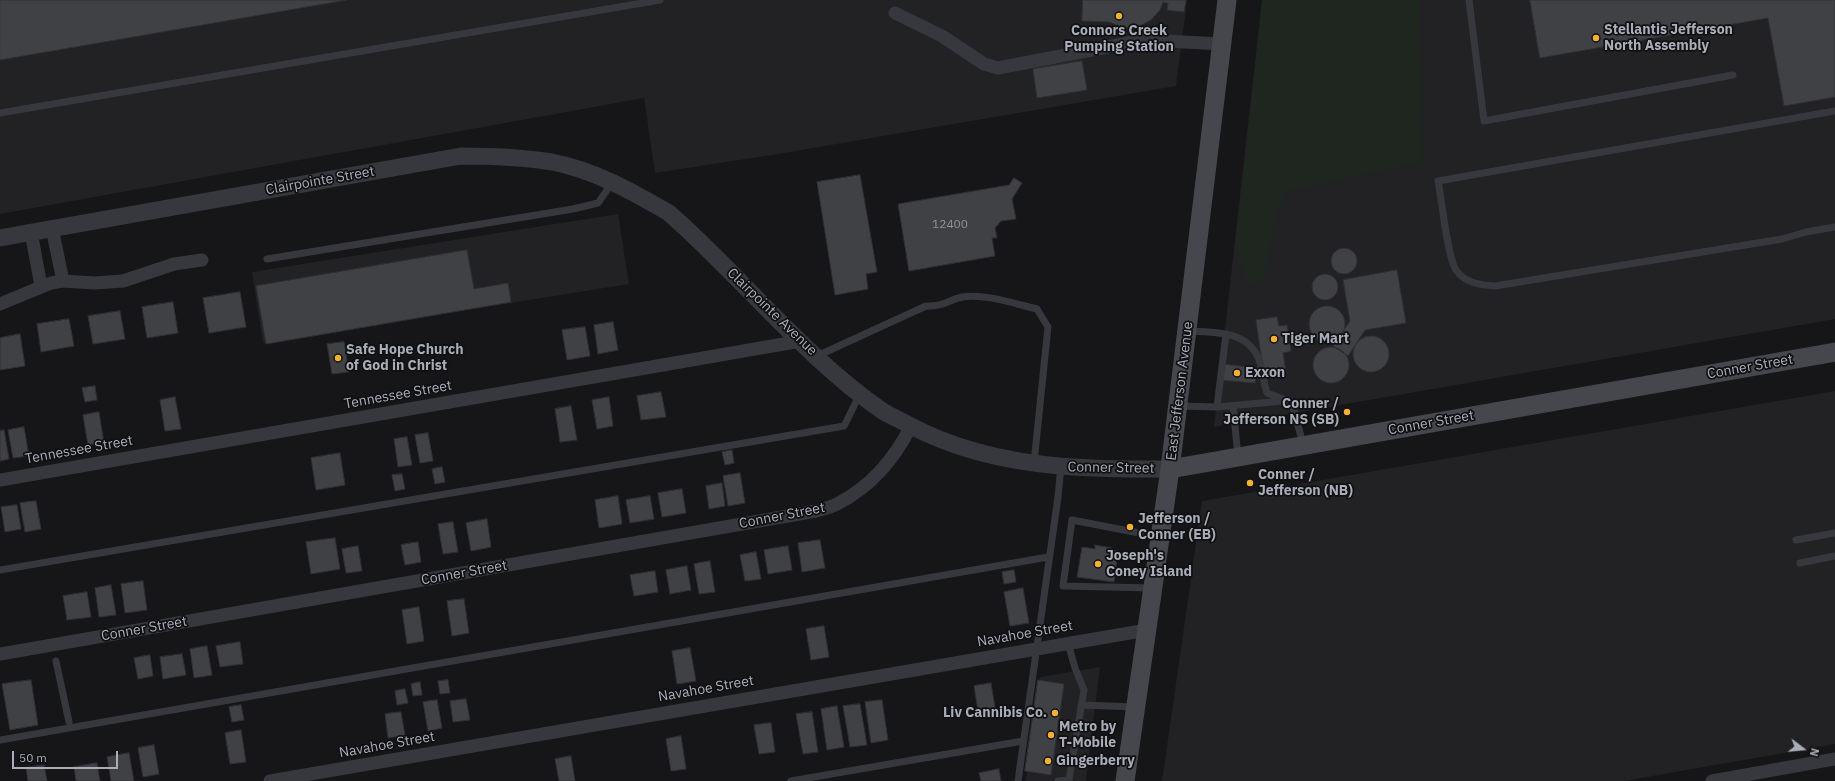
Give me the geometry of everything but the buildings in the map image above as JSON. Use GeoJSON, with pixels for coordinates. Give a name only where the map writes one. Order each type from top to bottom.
{"type":"FeatureCollection","features":[{"type":"Feature","properties":{"kind":"main road","name":"East Jefferson Avenue"},"geometry":{"type":"LineString","coordinates":[[1125,781],[1170,469],[1223,44],[1227,0]]}},
{"type":"Feature","properties":{"kind":"main road","name":"Conner Street"},"geometry":{"type":"LineString","coordinates":[[1170,469],[1835,352]]}},
{"type":"Feature","properties":{"kind":"street"},"geometry":{"type":"LineString","coordinates":[[895,13],[942,36],[984,64],[998,68],[1144,40],[1223,44]]}},
{"type":"Feature","properties":{"kind":"street","name":"Clairpointe Street"},"geometry":{"type":"LineString","coordinates":[[0,238],[461,156],[501,156],[553,162],[590,173],[636,194]]}},
{"type":"Feature","properties":{"kind":"street","name":"Clairpointe Avenue"},"geometry":{"type":"LineString","coordinates":[[636,194],[669,213],[686,228],[843,380],[885,412],[911,426]]}},
{"type":"Feature","properties":{"kind":"street"},"geometry":{"type":"LineString","coordinates":[[52,228],[62,281]]}},
{"type":"Feature","properties":{"kind":"street"},"geometry":{"type":"LineString","coordinates":[[31,232],[41,286]]}},
{"type":"Feature","properties":{"kind":"street"},"geometry":{"type":"LineString","coordinates":[[0,304],[27,294],[41,286],[62,281],[96,283],[123,281],[174,264],[202,260]]}},
{"type":"Feature","properties":{"kind":"street","name":"Tennessee Street"},"geometry":{"type":"LineString","coordinates":[[0,480],[801,341]]}},
{"type":"Feature","properties":{"kind":"street","name":"Conner Street"},"geometry":{"type":"LineString","coordinates":[[0,654],[816,512],[838,504],[865,486],[899,450],[911,426],[933,438],[990,456],[1034,464],[1170,469]]}},
{"type":"Feature","properties":{"kind":"street","name":"Navahoe Street"},"geometry":{"type":"LineString","coordinates":[[270,781],[1147,630]]}},
{"type":"Feature","properties":{"kind":"street"},"geometry":{"type":"LineString","coordinates":[[1712,781],[1835,759]]}},
{"type":"Feature","properties":{"kind":"lane"},"geometry":{"type":"LineString","coordinates":[[0,113],[660,0]]}},
{"type":"Feature","properties":{"kind":"lane"},"geometry":{"type":"LineString","coordinates":[[1469,0],[1484,120],[1733,76]]}},
{"type":"Feature","properties":{"kind":"lane"},"geometry":{"type":"LineString","coordinates":[[1835,112],[1438,181],[1451,256],[1456,270],[1466,280],[1480,286],[1495,286],[1686,256],[1782,240],[1806,232],[1835,227]]}},
{"type":"Feature","properties":{"kind":"lane"},"geometry":{"type":"LineString","coordinates":[[267,258],[573,209],[598,203],[612,183]]}},
{"type":"Feature","properties":{"kind":"lane"},"geometry":{"type":"LineString","coordinates":[[817,356],[926,306],[938,306],[963,297],[986,298],[1037,309],[1048,327],[1034,464]]}},
{"type":"Feature","properties":{"kind":"lane"},"geometry":{"type":"LineString","coordinates":[[1187,331],[1226,334],[1239,337],[1253,348],[1261,366],[1262,379],[1267,393],[1286,400],[1293,408],[1303,445]]}},
{"type":"Feature","properties":{"kind":"lane"},"geometry":{"type":"LineString","coordinates":[[1217,407],[1226,334]]}},
{"type":"Feature","properties":{"kind":"lane"},"geometry":{"type":"LineString","coordinates":[[0,570],[844,426],[860,394]]}},
{"type":"Feature","properties":{"kind":"lane"},"geometry":{"type":"LineString","coordinates":[[1178,406],[1217,407],[1286,400]]}},
{"type":"Feature","properties":{"kind":"lane"},"geometry":{"type":"LineString","coordinates":[[1233,406],[1238,457]]}},
{"type":"Feature","properties":{"kind":"lane"},"geometry":{"type":"LineString","coordinates":[[1018,781],[1048,557],[1058,497],[1061,466]]}},
{"type":"Feature","properties":{"kind":"lane"},"geometry":{"type":"LineString","coordinates":[[1153,588],[1063,586],[1072,520],[1160,537]]}},
{"type":"Feature","properties":{"kind":"lane"},"geometry":{"type":"LineString","coordinates":[[1796,540],[1835,533]]}},
{"type":"Feature","properties":{"kind":"lane"},"geometry":{"type":"LineString","coordinates":[[1800,563],[1835,556]]}},
{"type":"Feature","properties":{"kind":"lane"},"geometry":{"type":"LineString","coordinates":[[0,740],[1048,557]]}},
{"type":"Feature","properties":{"kind":"lane"},"geometry":{"type":"LineString","coordinates":[[1058,781],[1069,780],[1084,690],[1075,668],[1068,643]]}},
{"type":"Feature","properties":{"kind":"lane"},"geometry":{"type":"LineString","coordinates":[[56,661],[69,722]]}},
{"type":"Feature","properties":{"kind":"lane"},"geometry":{"type":"LineString","coordinates":[[1082,705],[1136,707]]}},
{"type":"Feature","properties":{"kind":"lane"},"geometry":{"type":"LineString","coordinates":[[791,781],[1023,741]]}},
{"type":"Feature","properties":{"kind":"shaded area"},"geometry":{"type":"Polygon","coordinates":[[[0,0],[1187,0],[1176,86],[778,154],[655,173],[644,98],[0,214],[0,0]]]}},
{"type":"Feature","properties":{"kind":"shaded area"},"geometry":{"type":"Polygon","coordinates":[[[1262,0],[1835,0],[1835,319],[1214,427],[1262,0]]]}},
{"type":"Feature","properties":{"kind":"shaded area"},"geometry":{"type":"Polygon","coordinates":[[[1262,0],[1420,0],[1422,162],[1285,192],[1276,218],[1263,279],[1248,285],[1236,247],[1262,0]]]}},
{"type":"Feature","properties":{"kind":"shaded area"},"geometry":{"type":"Polygon","coordinates":[[[618,214],[629,284],[263,343],[252,272],[618,214]]]}},
{"type":"Feature","properties":{"kind":"shaded area"},"geometry":{"type":"Polygon","coordinates":[[[1835,391],[1835,744],[1624,781],[1162,781],[1202,501],[1835,391]]]}},
{"type":"Feature","properties":{"kind":"shaded area"},"geometry":{"type":"Polygon","coordinates":[[[1100,667],[1086,781],[1026,781],[1040,677],[1100,667]]]}},
{"type":"Feature","properties":{"kind":"place","name":"Connors Creek Pumping Station"},"geometry":{"type":"Point","coordinates":[1119,16]}},
{"type":"Feature","properties":{"kind":"place","name":"Stellantis Jefferson North Assembly"},"geometry":{"type":"Point","coordinates":[1596,38]}},
{"type":"Feature","properties":{"kind":"place","name":"Tiger Mart"},"geometry":{"type":"Point","coordinates":[1274,339]}},
{"type":"Feature","properties":{"kind":"place","name":"Safe Hope Church of God in Christ"},"geometry":{"type":"Point","coordinates":[338,358]}},
{"type":"Feature","properties":{"kind":"place","name":"Exxon"},"geometry":{"type":"Point","coordinates":[1237,373]}},
{"type":"Feature","properties":{"kind":"place","name":"Conner / Jefferson NS (SB)"},"geometry":{"type":"Point","coordinates":[1347,412]}},
{"type":"Feature","properties":{"kind":"place","name":"Conner / Jefferson (NB)"},"geometry":{"type":"Point","coordinates":[1250,483]}},
{"type":"Feature","properties":{"kind":"place","name":"Jefferson / Conner (EB)"},"geometry":{"type":"Point","coordinates":[1130,527]}},
{"type":"Feature","properties":{"kind":"place","name":"Joseph's Coney Island"},"geometry":{"type":"Point","coordinates":[1098,564]}},
{"type":"Feature","properties":{"kind":"place","name":"Liv Cannibis Co."},"geometry":{"type":"Point","coordinates":[1055,713]}},
{"type":"Feature","properties":{"kind":"place","name":"Metro by T-Mobile"},"geometry":{"type":"Point","coordinates":[1051,735]}},
{"type":"Feature","properties":{"kind":"place","name":"Gingerberry"},"geometry":{"type":"Point","coordinates":[1048,761]}}]}
